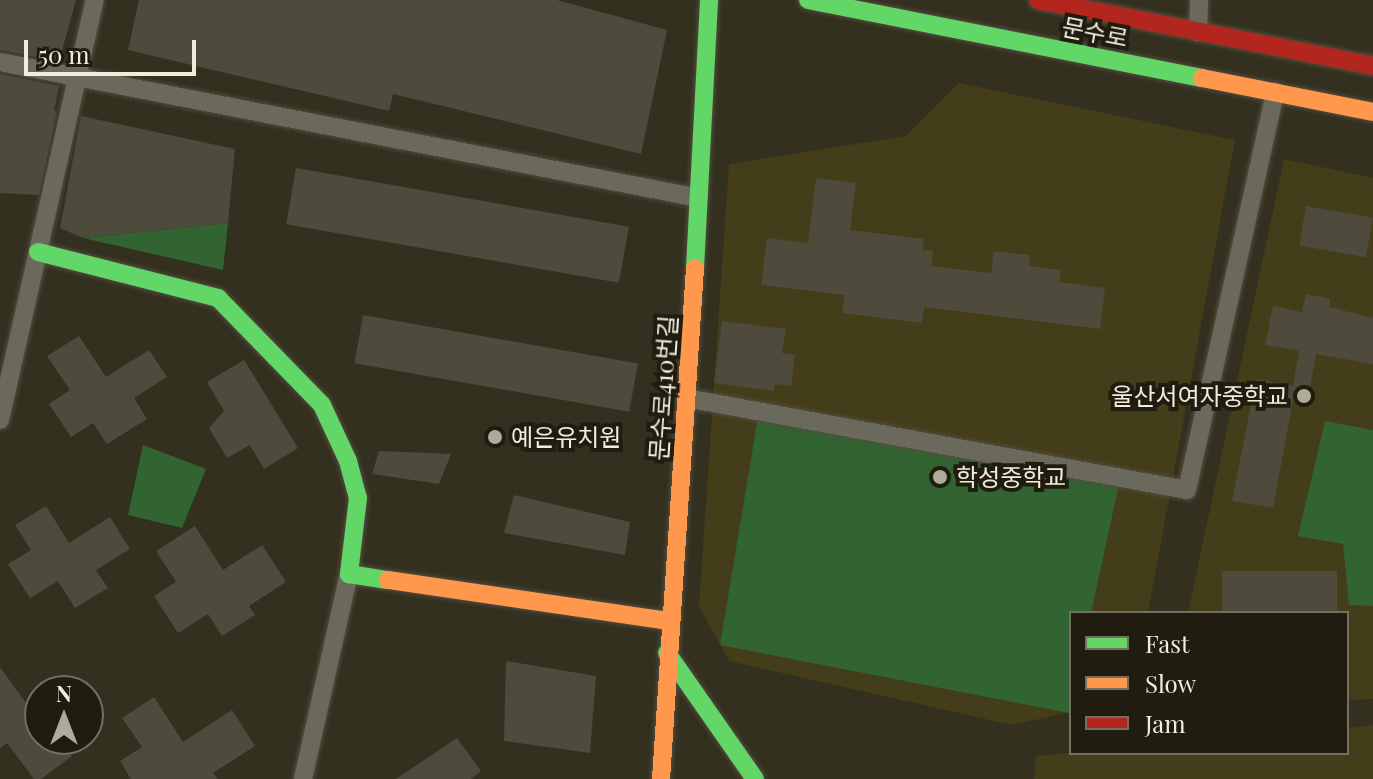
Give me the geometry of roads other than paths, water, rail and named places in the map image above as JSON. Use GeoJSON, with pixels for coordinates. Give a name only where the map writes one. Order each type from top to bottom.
{"type":"FeatureCollection","features":[{"type":"Feature","properties":{"kind":"street"},"geometry":{"type":"LineString","coordinates":[[0,420],[95,0]]}},
{"type":"Feature","properties":{"kind":"street","name":"문수로410번길"},"geometry":{"type":"LineString","coordinates":[[661,779],[709,0]]}},
{"type":"Feature","properties":{"kind":"street","name":"문수로"},"geometry":{"type":"LineString","coordinates":[[808,0],[1373,112]]}},
{"type":"Feature","properties":{"kind":"street","name":"문수로"},"geometry":{"type":"LineString","coordinates":[[1038,0],[1373,66]]}},
{"type":"Feature","properties":{"kind":"street"},"geometry":{"type":"LineString","coordinates":[[1198,32],[1199,0]]}},
{"type":"Feature","properties":{"kind":"street"},"geometry":{"type":"LineString","coordinates":[[0,62],[79,80],[699,198]]}},
{"type":"Feature","properties":{"kind":"street"},"geometry":{"type":"LineString","coordinates":[[686,398],[1187,490],[1275,92]]}},
{"type":"Feature","properties":{"kind":"street"},"geometry":{"type":"LineString","coordinates":[[38,252],[218,298],[322,405],[348,461],[358,498],[349,574],[303,779]]}},
{"type":"Feature","properties":{"kind":"street"},"geometry":{"type":"LineString","coordinates":[[349,574],[669,621]]}},
{"type":"Feature","properties":{"kind":"street"},"geometry":{"type":"LineString","coordinates":[[667,653],[755,779]]}},
{"type":"Feature","properties":{"kind":"place","name":"울산서여자중학교"},"geometry":{"type":"Point","coordinates":[1304,396]}},
{"type":"Feature","properties":{"kind":"place","name":"예은유치원"},"geometry":{"type":"Point","coordinates":[495,437]}},
{"type":"Feature","properties":{"kind":"place","name":"학성중학교"},"geometry":{"type":"Point","coordinates":[940,477]}}]}
